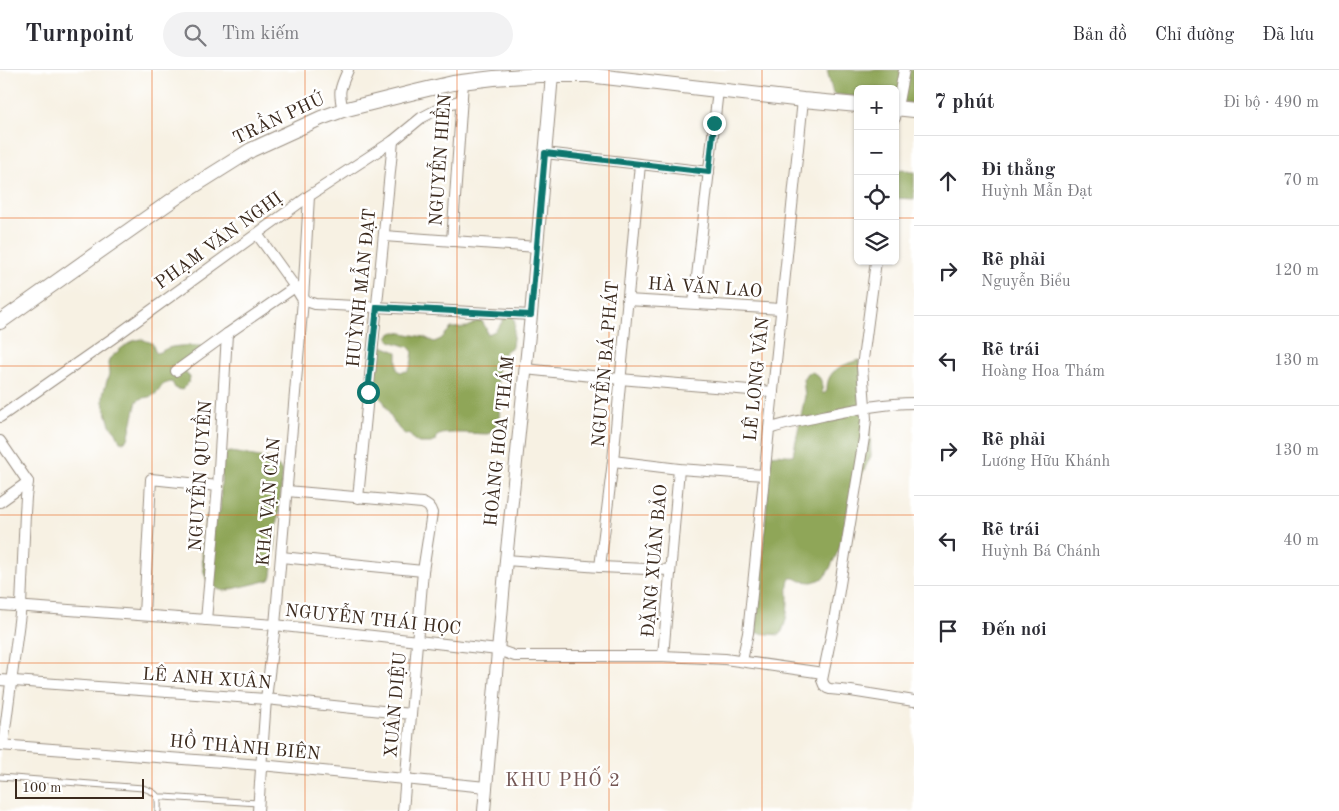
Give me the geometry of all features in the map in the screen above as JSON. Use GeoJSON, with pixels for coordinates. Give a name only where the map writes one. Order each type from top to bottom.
{"type":"FeatureCollection","features":[{"type":"Feature","properties":{"kind":"main road","name":"TRẦN PHÚ"},"geometry":{"type":"LineString","coordinates":[[0,322],[181,194],[250,150],[343,110],[453,83],[552,75],[598,76],[854,105]]}},
{"type":"Feature","properties":{"kind":"main road"},"geometry":{"type":"LineString","coordinates":[[899,112],[914,110]]}},
{"type":"Feature","properties":{"kind":"street"},"geometry":{"type":"LineString","coordinates":[[343,110],[339,91],[348,70]]}},
{"type":"Feature","properties":{"kind":"street"},"geometry":{"type":"LineString","coordinates":[[899,96],[904,70]]}},
{"type":"Feature","properties":{"kind":"street","name":"HOÀNG HOA THÁM"},"geometry":{"type":"LineString","coordinates":[[484,811],[552,75]]}},
{"type":"Feature","properties":{"kind":"street","name":"NGUYỄN HIỀN"},"geometry":{"type":"LineString","coordinates":[[452,241],[463,82]]}},
{"type":"Feature","properties":{"kind":"street"},"geometry":{"type":"LineString","coordinates":[[694,303],[718,90]]}},
{"type":"Feature","properties":{"kind":"street","name":"PHẠM VĂN NGHỊ"},"geometry":{"type":"LineString","coordinates":[[0,417],[309,196],[393,140],[412,124],[446,105],[462,100]]}},
{"type":"Feature","properties":{"kind":"street","name":"LÊ LONG VÂN"},"geometry":{"type":"LineString","coordinates":[[741,661],[748,633],[803,100]]}},
{"type":"Feature","properties":{"kind":"street","name":"HUỲNH MẪN ĐẠT"},"geometry":{"type":"LineString","coordinates":[[358,498],[393,140]]}},
{"type":"Feature","properties":{"kind":"street"},"geometry":{"type":"LineString","coordinates":[[545,153],[709,172]]}},
{"type":"Feature","properties":{"kind":"street","name":"NGUYỄN BÁ PHÁT"},"geometry":{"type":"LineString","coordinates":[[600,567],[613,462],[640,164]]}},
{"type":"Feature","properties":{"kind":"street","name":"KHA VẠN CÂN"},"geometry":{"type":"LineString","coordinates":[[258,807],[266,699],[275,625],[303,300],[309,196]]}},
{"type":"Feature","properties":{"kind":"street"},"geometry":{"type":"LineString","coordinates":[[257,234],[303,300],[315,304],[531,315]]}},
{"type":"Feature","properties":{"kind":"street"},"geometry":{"type":"LineString","coordinates":[[384,236],[537,247]]}},
{"type":"Feature","properties":{"kind":"street"},"geometry":{"type":"LineString","coordinates":[[875,265],[862,367],[866,419],[864,438],[833,627],[822,680],[826,688],[914,701]]}},
{"type":"Feature","properties":{"kind":"street"},"geometry":{"type":"LineString","coordinates":[[176,371],[295,287]]}},
{"type":"Feature","properties":{"kind":"street","name":"HÀ VĂN LAO"},"geometry":{"type":"LineString","coordinates":[[627,300],[781,310]]}},
{"type":"Feature","properties":{"kind":"street","name":"NGUYỄN QUYỀN"},"geometry":{"type":"LineString","coordinates":[[206,620],[218,486],[227,334]]}},
{"type":"Feature","properties":{"kind":"street"},"geometry":{"type":"LineString","coordinates":[[525,369],[773,392]]}},
{"type":"Feature","properties":{"kind":"street"},"geometry":{"type":"LineString","coordinates":[[769,429],[864,407],[914,403]]}},
{"type":"Feature","properties":{"kind":"street"},"geometry":{"type":"LineString","coordinates":[[0,441],[28,482],[25,505],[21,606],[1,745]]}},
{"type":"Feature","properties":{"kind":"street"},"geometry":{"type":"LineString","coordinates":[[613,462],[764,476]]}},
{"type":"Feature","properties":{"kind":"street","name":"ĐẶNG XUÂN BẢO"},"geometry":{"type":"LineString","coordinates":[[663,656],[679,469]]}},
{"type":"Feature","properties":{"kind":"street"},"geometry":{"type":"LineString","coordinates":[[144,616],[151,479],[218,486]]}},
{"type":"Feature","properties":{"kind":"street"},"geometry":{"type":"LineString","coordinates":[[0,502],[28,482]]}},
{"type":"Feature","properties":{"kind":"street"},"geometry":{"type":"LineString","coordinates":[[287,491],[358,498]]}},
{"type":"Feature","properties":{"kind":"street","name":"XUÂN DIỆU"},"geometry":{"type":"LineString","coordinates":[[358,498],[422,503],[428,505],[432,513],[424,571],[403,811]]}},
{"type":"Feature","properties":{"kind":"street"},"geometry":{"type":"LineString","coordinates":[[281,557],[424,571]]}},
{"type":"Feature","properties":{"kind":"street"},"geometry":{"type":"LineString","coordinates":[[506,560],[670,570]]}},
{"type":"Feature","properties":{"kind":"street","name":"NGUYỄN THÁI HỌC"},"geometry":{"type":"LineString","coordinates":[[0,605],[275,625],[498,650],[515,656],[663,656],[725,659],[823,673]]}},
{"type":"Feature","properties":{"kind":"street","name":"LÊ ANH XUÂN"},"geometry":{"type":"LineString","coordinates":[[0,680],[266,699],[411,714]]}},
{"type":"Feature","properties":{"kind":"street","name":"HỒ THÀNH BIÊN"},"geometry":{"type":"LineString","coordinates":[[1,745],[261,765],[486,787]]}},
{"type":"Feature","properties":{"kind":"lane"},"geometry":{"type":"LineString","coordinates":[[0,777],[144,788],[157,795],[158,811]]}},
{"type":"Feature","properties":{"kind":"lane"},"geometry":{"type":"LineString","coordinates":[[158,797],[258,807]]}},
{"type":"Feature","properties":{"kind":"green space"},"geometry":{"type":"Polygon","coordinates":[[[827,70],[914,70],[914,104],[899,101],[899,85],[854,85],[854,97],[833,94],[827,70]]]}},
{"type":"Feature","properties":{"kind":"green space"},"geometry":{"type":"Polygon","coordinates":[[[899,170],[914,172],[914,199],[899,198],[899,170]]]}},
{"type":"Feature","properties":{"kind":"green space"},"geometry":{"type":"Polygon","coordinates":[[[512,311],[515,323],[512,347],[502,356],[497,367],[500,420],[489,434],[443,434],[437,436],[435,441],[431,443],[419,443],[399,429],[384,402],[373,391],[377,349],[382,346],[397,352],[397,369],[400,372],[408,371],[413,352],[409,347],[390,341],[388,337],[397,332],[424,337],[434,342],[441,339],[451,328],[468,327],[477,321],[482,321],[487,334],[497,329],[507,312],[512,311]]]}},
{"type":"Feature","properties":{"kind":"green space"},"geometry":{"type":"Polygon","coordinates":[[[141,339],[152,343],[156,353],[176,346],[201,346],[205,355],[186,370],[190,377],[189,382],[182,390],[175,388],[172,382],[163,385],[154,395],[137,401],[128,439],[123,442],[120,441],[110,425],[103,402],[103,394],[109,374],[108,363],[110,358],[123,347],[141,339]]]}},
{"type":"Feature","properties":{"kind":"green space"},"geometry":{"type":"Polygon","coordinates":[[[859,360],[869,419],[871,456],[850,498],[841,545],[825,577],[812,582],[790,578],[786,618],[780,635],[756,633],[771,455],[793,455],[805,396],[803,379],[807,373],[812,372],[819,377],[823,394],[827,391],[827,384],[832,373],[841,366],[859,360]]]}},
{"type":"Feature","properties":{"kind":"green space"},"geometry":{"type":"Polygon","coordinates":[[[231,452],[271,459],[283,471],[272,576],[270,580],[224,591],[213,586],[206,578],[202,547],[207,515],[220,512],[222,458],[226,453],[231,452]]]}},
{"type":"Feature","properties":{"kind":"district","name":"KHU PHỐ 2"},"geometry":{"type":"Point","coordinates":[563,781]}},
{"type":"Feature","properties":{"kind":"route"},"geometry":{"type":"LineString","coordinates":[[368,392],[377,307],[531,315],[545,153],[709,172],[714,123]]}}]}
